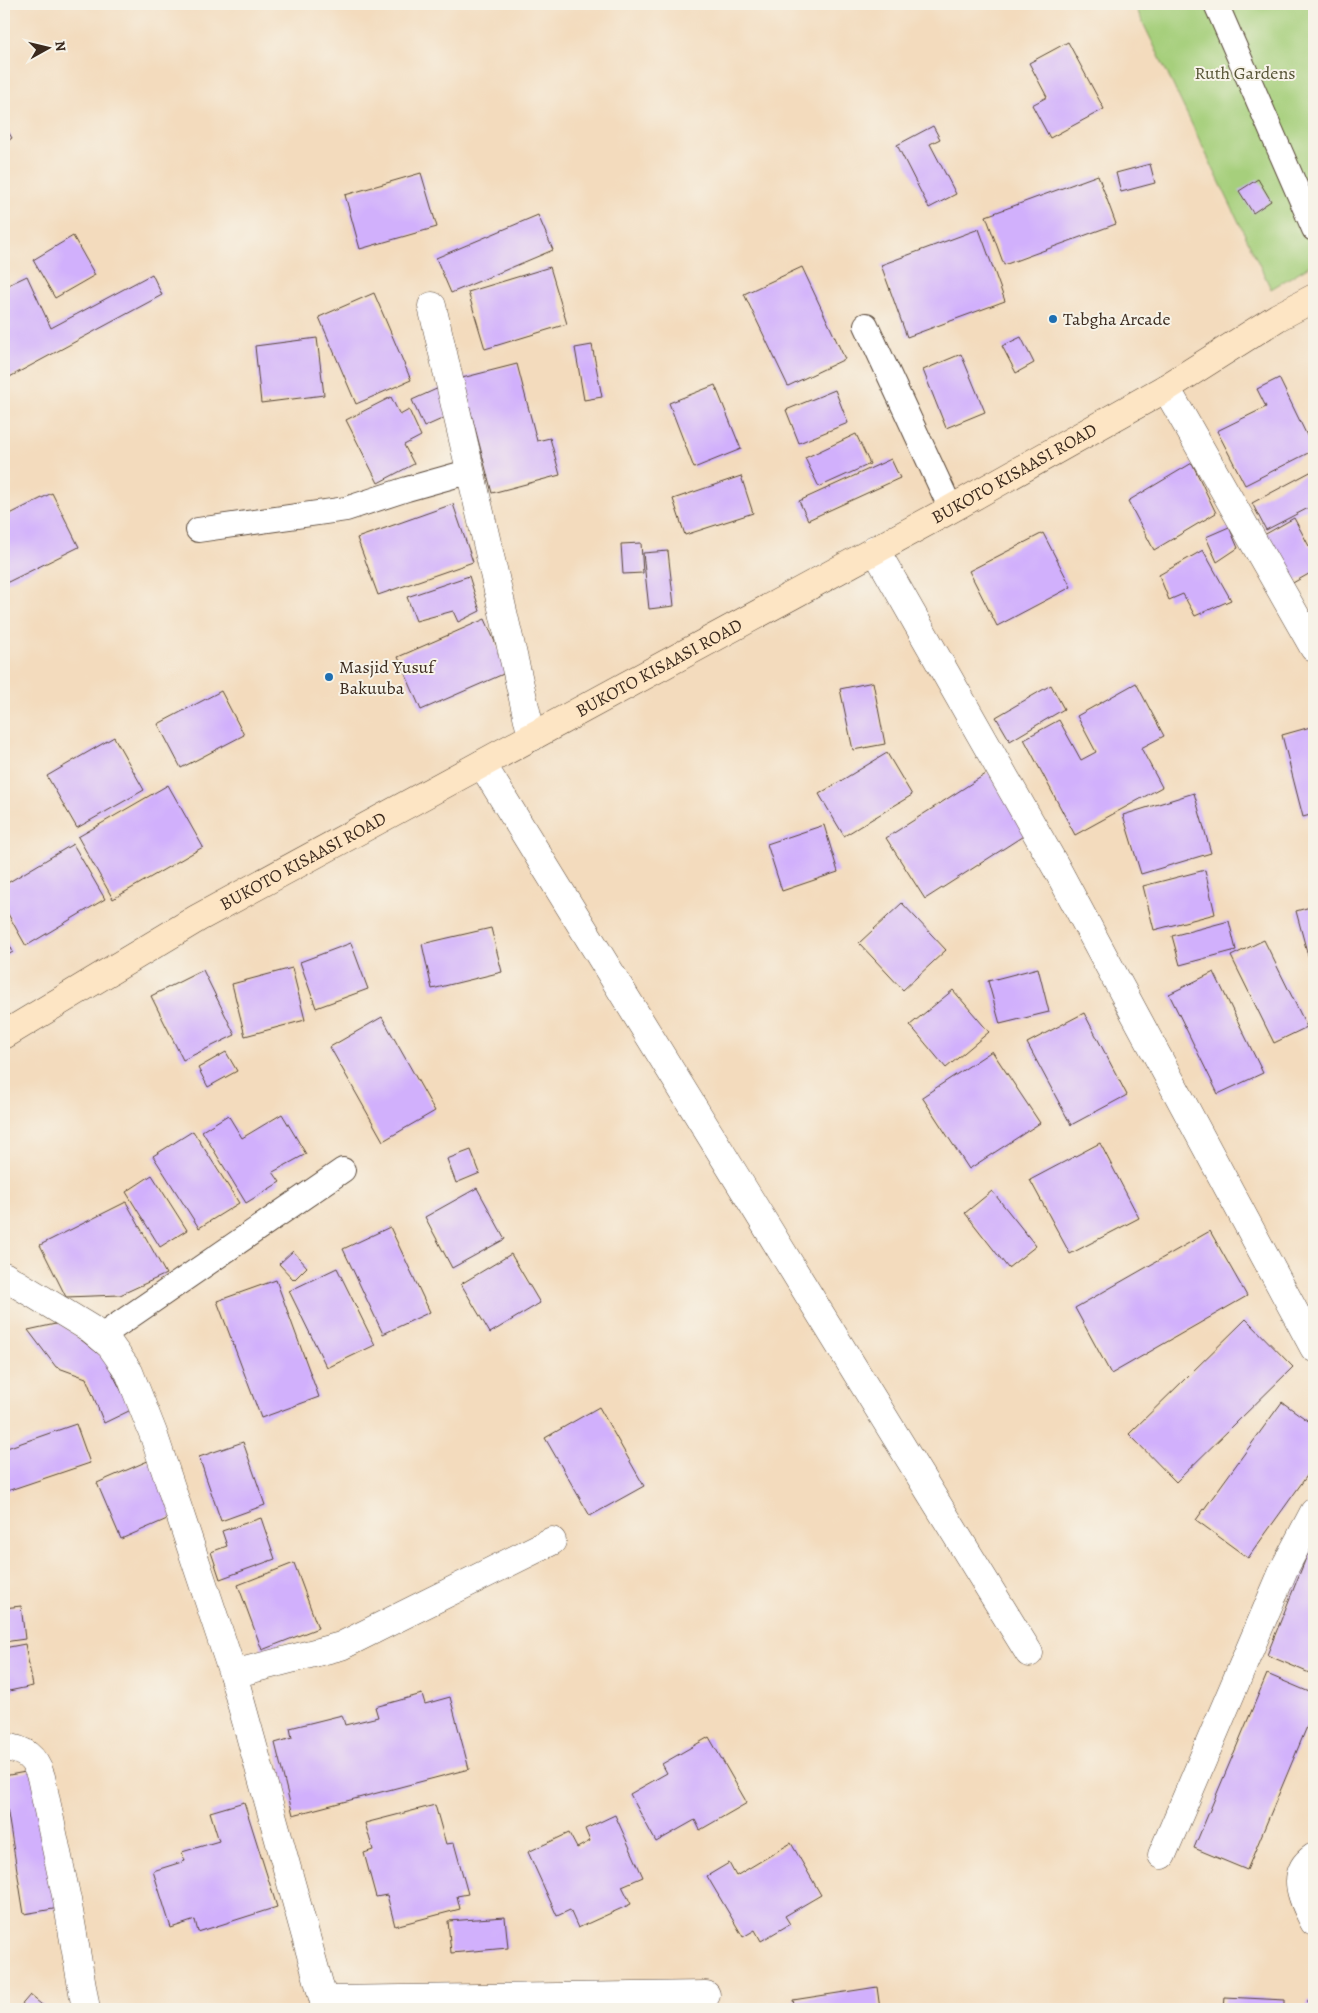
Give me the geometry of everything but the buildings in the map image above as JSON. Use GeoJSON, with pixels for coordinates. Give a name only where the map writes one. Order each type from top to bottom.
{"type":"FeatureCollection","features":[{"type":"Feature","properties":{"kind":"main road","name":"BUKOTO KISAASI ROAD"},"geometry":{"type":"LineString","coordinates":[[4,1035],[198,918],[875,549],[952,509],[1166,388],[1278,316],[1314,298]]}},
{"type":"Feature","properties":{"kind":"street"},"geometry":{"type":"LineString","coordinates":[[432,306],[532,737]]}},
{"type":"Feature","properties":{"kind":"street"},"geometry":{"type":"LineString","coordinates":[[1166,388],[1314,648]]}},
{"type":"Feature","properties":{"kind":"street"},"geometry":{"type":"LineString","coordinates":[[875,549],[1057,869],[1314,1348]]}},
{"type":"Feature","properties":{"kind":"street"},"geometry":{"type":"LineString","coordinates":[[482,764],[1029,1653]]}},
{"type":"Feature","properties":{"kind":"street"},"geometry":{"type":"LineString","coordinates":[[4,1276],[100,1336],[110,1346],[129,1372],[153,1433],[232,1674],[326,2005],[706,1995]]}},
{"type":"Feature","properties":{"kind":"street"},"geometry":{"type":"LineString","coordinates":[[1162,1855],[1284,1569],[1314,1512]]}},
{"type":"Feature","properties":{"kind":"street"},"geometry":{"type":"LineString","coordinates":[[232,1674],[341,1646],[552,1541]]}},
{"type":"Feature","properties":{"kind":"street"},"geometry":{"type":"LineString","coordinates":[[4,1747],[25,1753],[37,1763],[67,1900],[86,2009]]}},
{"type":"Feature","properties":{"kind":"street"},"geometry":{"type":"LineString","coordinates":[[1314,1856],[1305,1863],[1300,1876],[1302,1897],[1314,1922]]}},
{"type":"Feature","properties":{"kind":"lane"},"geometry":{"type":"LineString","coordinates":[[1216,4],[1314,229]]}},
{"type":"Feature","properties":{"kind":"lane"},"geometry":{"type":"LineString","coordinates":[[866,325],[952,509]]}},
{"type":"Feature","properties":{"kind":"lane"},"geometry":{"type":"LineString","coordinates":[[198,530],[346,509],[471,471]]}},
{"type":"Feature","properties":{"kind":"lane"},"geometry":{"type":"LineString","coordinates":[[100,1336],[343,1170]]}},
{"type":"Feature","properties":{"kind":"green space","name":"Ruth Gardens"},"geometry":{"type":"Polygon","coordinates":[[[1134,4],[1314,4],[1314,263],[1271,289],[1134,4]]]}},
{"type":"Feature","properties":{"kind":"place","name":"Tabgha Arcade"},"geometry":{"type":"Point","coordinates":[1053,319]}},
{"type":"Feature","properties":{"kind":"place","name":"Masjid Yusuf Bakuuba"},"geometry":{"type":"Point","coordinates":[329,677]}}]}
